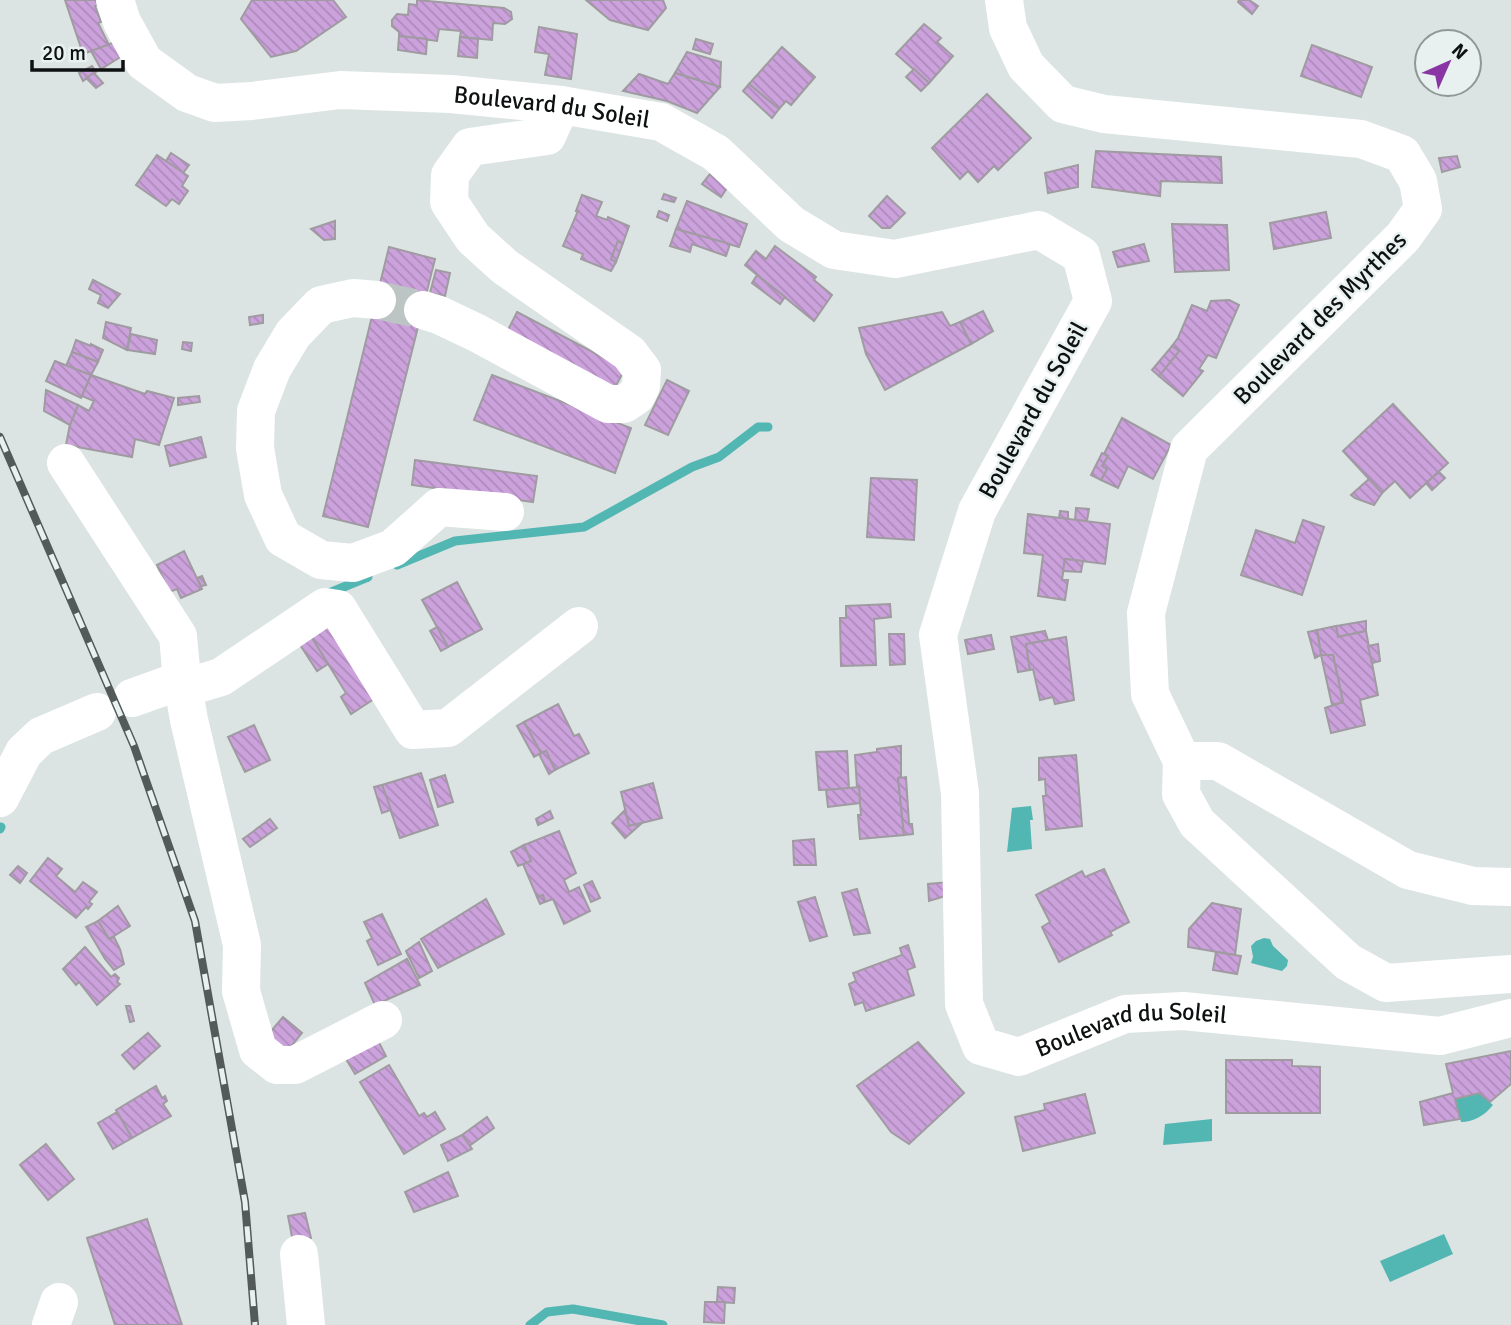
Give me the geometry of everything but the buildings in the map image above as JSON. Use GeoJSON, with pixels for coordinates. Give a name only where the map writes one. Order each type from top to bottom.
{"type":"FeatureCollection","features":[{"type":"Feature","properties":{"kind":"street","name":"Boulevard du Soleil"},"geometry":{"type":"LineString","coordinates":[[115,0],[122,22],[144,62],[187,93],[215,103],[340,90],[451,94],[561,105],[662,122],[716,153],[791,224],[834,250],[895,259],[1039,230],[1081,255],[1093,302],[977,511],[938,635],[960,793],[964,1004],[981,1046],[1019,1057],[1125,1014],[1183,1011],[1440,1036],[1511,1018]]}},
{"type":"Feature","properties":{"kind":"street","name":"Boulevard des Myrthes"},"geometry":{"type":"LineString","coordinates":[[1004,0],[1008,28],[1026,66],[1063,104],[1104,114],[1361,139],[1402,154],[1418,181],[1423,209],[1403,237],[1189,449],[1146,613],[1150,694],[1182,761]]}},
{"type":"Feature","properties":{"kind":"street"},"geometry":{"type":"LineString","coordinates":[[423,310],[477,333],[608,404],[624,404],[636,396],[642,386],[642,370],[629,353],[505,267],[474,238],[449,202],[450,176],[470,147],[547,136],[561,105]]}},
{"type":"Feature","properties":{"kind":"street"},"geometry":{"type":"LineString","coordinates":[[376,300],[353,298],[321,305],[293,334],[272,369],[256,411],[255,448],[263,495],[283,538],[321,560],[353,564],[393,548],[439,507],[505,512]]}},
{"type":"Feature","properties":{"kind":"street"},"geometry":{"type":"LineString","coordinates":[[66,463],[178,636],[189,720],[242,945],[240,991],[258,1050],[277,1065],[295,1065],[383,1020]]}},
{"type":"Feature","properties":{"kind":"street"},"geometry":{"type":"LineString","coordinates":[[132,698],[182,680],[201,683],[221,677],[325,607],[338,609],[413,730],[447,728],[579,626]]}},
{"type":"Feature","properties":{"kind":"street"},"geometry":{"type":"LineString","coordinates":[[0,798],[24,752],[41,737],[97,712]]}},
{"type":"Feature","properties":{"kind":"street"},"geometry":{"type":"LineString","coordinates":[[1511,887],[1473,886],[1408,870],[1218,761],[1182,761],[1181,794],[1196,823],[1348,962],[1386,983],[1511,974]]}},
{"type":"Feature","properties":{"kind":"street"},"geometry":{"type":"LineString","coordinates":[[299,1254],[306,1325]]}},
{"type":"Feature","properties":{"kind":"water"},"geometry":{"type":"Polygon","coordinates":[[[1031,806],[1032,849],[1007,852],[1012,808],[1031,806]]]}},
{"type":"Feature","properties":{"kind":"water"},"geometry":{"type":"Polygon","coordinates":[[[1264,938],[1270,939],[1273,946],[1288,960],[1282,971],[1251,963],[1251,946],[1264,938]]]}},
{"type":"Feature","properties":{"kind":"water"},"geometry":{"type":"Polygon","coordinates":[[[1479,1093],[1493,1105],[1479,1117],[1461,1122],[1455,1099],[1479,1093]]]}},
{"type":"Feature","properties":{"kind":"water"},"geometry":{"type":"Polygon","coordinates":[[[1212,1119],[1212,1141],[1163,1145],[1165,1124],[1212,1119]]]}},
{"type":"Feature","properties":{"kind":"water"},"geometry":{"type":"Polygon","coordinates":[[[1444,1234],[1453,1254],[1390,1282],[1380,1261],[1444,1234]]]}},
{"type":"Feature","properties":{"kind":"waterway"},"geometry":{"type":"LineString","coordinates":[[397,565],[455,541],[584,527],[692,467],[719,457],[758,427],[768,427]]}},
{"type":"Feature","properties":{"kind":"waterway"},"geometry":{"type":"LineString","coordinates":[[329,593],[368,577]]}},
{"type":"Feature","properties":{"kind":"waterway"},"geometry":{"type":"LineString","coordinates":[[530,1325],[547,1312],[573,1309],[663,1325]]}},
{"type":"Feature","properties":{"kind":"tunnel"},"geometry":{"type":"LineString","coordinates":[[377,300],[423,310]]}},
{"type":"Feature","properties":{"kind":"railway"},"geometry":{"type":"LineString","coordinates":[[0,437],[134,746],[195,921],[245,1202],[255,1325]]}}]}
